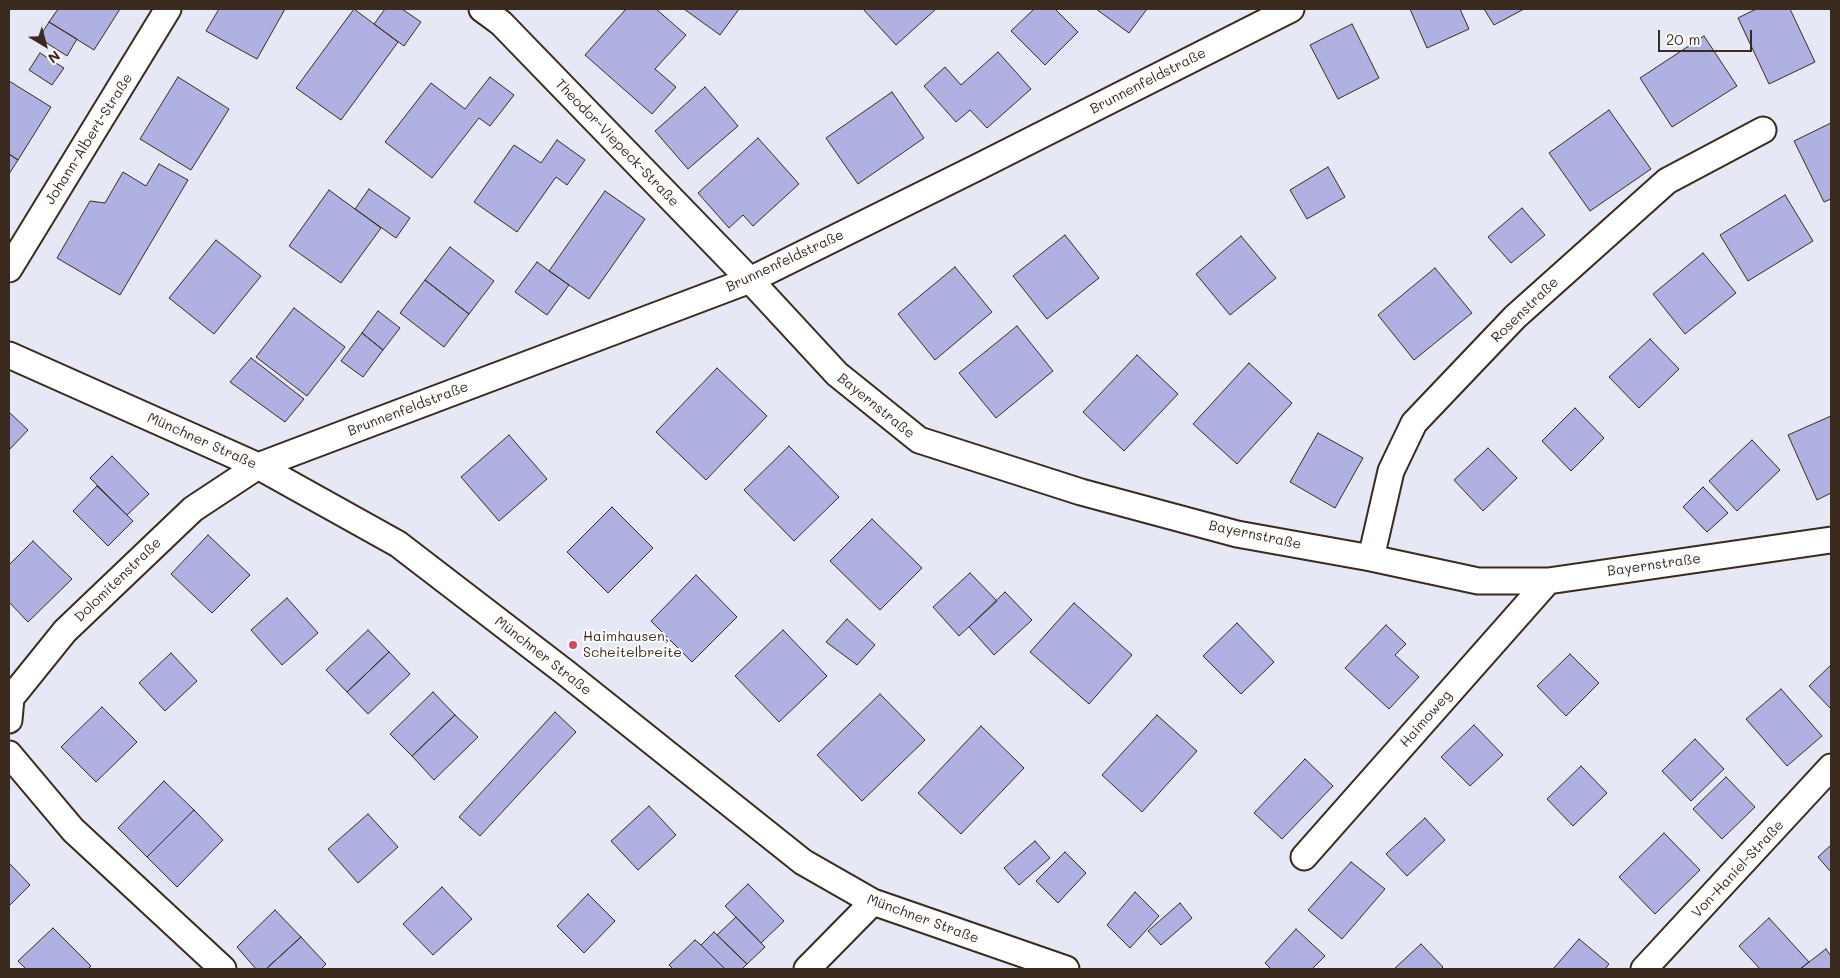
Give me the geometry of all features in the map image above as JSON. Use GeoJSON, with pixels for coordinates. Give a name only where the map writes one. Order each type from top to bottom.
{"type":"FeatureCollection","features":[{"type":"Feature","properties":{"kind":"street","name":"Johann-Albert-Straße"},"geometry":{"type":"LineString","coordinates":[[9,269],[168,9]]}},
{"type":"Feature","properties":{"kind":"street","name":"Brunnenfeldstraße"},"geometry":{"type":"LineString","coordinates":[[258,466],[750,280],[971,171],[1257,16],[1291,9]]}},
{"type":"Feature","properties":{"kind":"street","name":"Theodor-Viepeck-Straße"},"geometry":{"type":"LineString","coordinates":[[500,13],[750,280]]}},
{"type":"Feature","properties":{"kind":"street","name":"Rosenstraße"},"geometry":{"type":"LineString","coordinates":[[1371,558],[1392,471],[1414,423],[1515,318],[1667,181],[1763,130]]}},
{"type":"Feature","properties":{"kind":"street","name":"Bayernstraße"},"geometry":{"type":"LineString","coordinates":[[750,280],[836,374],[919,440],[1081,492],[1228,531],[1478,580],[1548,581],[1831,540]]}},
{"type":"Feature","properties":{"kind":"street","name":"Münchner Straße"},"geometry":{"type":"LineString","coordinates":[[9,356],[258,466],[398,544],[566,673],[803,862],[873,902],[1066,969]]}},
{"type":"Feature","properties":{"kind":"street","name":"Dolomitenstraße"},"geometry":{"type":"LineString","coordinates":[[9,720],[11,698],[65,631],[192,509],[258,466]]}},
{"type":"Feature","properties":{"kind":"street","name":"Haimoweg"},"geometry":{"type":"LineString","coordinates":[[1304,857],[1548,581]]}},
{"type":"Feature","properties":{"kind":"street"},"geometry":{"type":"LineString","coordinates":[[9,754],[73,830],[223,969]]}},
{"type":"Feature","properties":{"kind":"street","name":"Von-Haniel-Straße"},"geometry":{"type":"LineString","coordinates":[[1644,969],[1831,768]]}},
{"type":"Feature","properties":{"kind":"street"},"geometry":{"type":"LineString","coordinates":[[807,969],[873,902]]}},
{"type":"Feature","properties":{"kind":"building"},"geometry":{"type":"Polygon","coordinates":[[[58,9],[120,9],[94,50],[49,22],[58,9]]]}},
{"type":"Feature","properties":{"kind":"building"},"geometry":{"type":"Polygon","coordinates":[[[219,9],[285,9],[257,59],[206,31],[219,9]]]}},
{"type":"Feature","properties":{"kind":"building"},"geometry":{"type":"Polygon","coordinates":[[[354,9],[398,42],[341,120],[296,88],[354,9]]]}},
{"type":"Feature","properties":{"kind":"building"},"geometry":{"type":"Polygon","coordinates":[[[385,9],[402,9],[421,22],[404,46],[374,24],[385,9]]]}},
{"type":"Feature","properties":{"kind":"building"},"geometry":{"type":"Polygon","coordinates":[[[626,9],[656,9],[686,35],[655,69],[676,87],[652,114],[585,55],[626,9]]]}},
{"type":"Feature","properties":{"kind":"building"},"geometry":{"type":"Polygon","coordinates":[[[684,9],[739,9],[720,35],[684,9]]]}},
{"type":"Feature","properties":{"kind":"building"},"geometry":{"type":"Polygon","coordinates":[[[863,9],[936,9],[896,45],[863,9]]]}},
{"type":"Feature","properties":{"kind":"building"},"geometry":{"type":"Polygon","coordinates":[[[1034,9],[1055,9],[1078,32],[1045,65],[1011,31],[1034,9]]]}},
{"type":"Feature","properties":{"kind":"building"},"geometry":{"type":"Polygon","coordinates":[[[1096,9],[1147,9],[1129,33],[1096,9]]]}},
{"type":"Feature","properties":{"kind":"building"},"geometry":{"type":"Polygon","coordinates":[[[1410,9],[1460,9],[1469,29],[1427,48],[1410,9]]]}},
{"type":"Feature","properties":{"kind":"building"},"geometry":{"type":"Polygon","coordinates":[[[1484,9],[1524,9],[1494,25],[1484,9]]]}},
{"type":"Feature","properties":{"kind":"building"},"geometry":{"type":"Polygon","coordinates":[[[1756,9],[1790,9],[1815,62],[1769,84],[1738,18],[1756,9]]]}},
{"type":"Feature","properties":{"kind":"building"},"geometry":{"type":"Polygon","coordinates":[[[49,22],[77,39],[67,56],[39,38],[49,22]]]}},
{"type":"Feature","properties":{"kind":"building"},"geometry":{"type":"Polygon","coordinates":[[[1352,24],[1379,78],[1338,99],[1310,45],[1352,24]]]}},
{"type":"Feature","properties":{"kind":"building"},"geometry":{"type":"Polygon","coordinates":[[[1704,36],[1737,86],[1672,127],[1640,78],[1704,36]]]}},
{"type":"Feature","properties":{"kind":"building"},"geometry":{"type":"Polygon","coordinates":[[[998,52],[1031,89],[987,128],[970,110],[956,122],[924,86],[945,67],[961,85],[998,52]]]}},
{"type":"Feature","properties":{"kind":"building"},"geometry":{"type":"Polygon","coordinates":[[[40,53],[64,68],[52,85],[29,70],[40,53]]]}},
{"type":"Feature","properties":{"kind":"building"},"geometry":{"type":"Polygon","coordinates":[[[178,77],[229,109],[191,170],[140,139],[178,77]]]}},
{"type":"Feature","properties":{"kind":"building"},"geometry":{"type":"Polygon","coordinates":[[[490,77],[514,95],[490,126],[479,118],[432,178],[385,142],[431,83],[465,109],[490,77]]]}},
{"type":"Feature","properties":{"kind":"building"},"geometry":{"type":"Polygon","coordinates":[[[9,81],[51,107],[18,160],[9,154],[9,81]]]}},
{"type":"Feature","properties":{"kind":"building"},"geometry":{"type":"Polygon","coordinates":[[[705,87],[738,126],[688,169],[655,131],[705,87]]]}},
{"type":"Feature","properties":{"kind":"building"},"geometry":{"type":"Polygon","coordinates":[[[892,92],[924,138],[858,184],[826,138],[892,92]]]}},
{"type":"Feature","properties":{"kind":"building"},"geometry":{"type":"Polygon","coordinates":[[[1609,110],[1651,169],[1590,211],[1549,153],[1609,110]]]}},
{"type":"Feature","properties":{"kind":"building"},"geometry":{"type":"Polygon","coordinates":[[[1831,123],[1831,199],[1824,202],[1794,141],[1831,123]]]}},
{"type":"Feature","properties":{"kind":"building"},"geometry":{"type":"Polygon","coordinates":[[[758,138],[799,184],[753,226],[743,215],[729,228],[698,193],[758,138]]]}},
{"type":"Feature","properties":{"kind":"building"},"geometry":{"type":"Polygon","coordinates":[[[557,140],[585,160],[567,185],[556,177],[517,232],[474,202],[514,145],[541,163],[557,140]]]}},
{"type":"Feature","properties":{"kind":"building"},"geometry":{"type":"Polygon","coordinates":[[[9,154],[18,160],[9,174],[9,154]]]}},
{"type":"Feature","properties":{"kind":"building"},"geometry":{"type":"Polygon","coordinates":[[[159,164],[188,180],[120,295],[57,258],[90,201],[105,203],[123,172],[146,186],[159,164]]]}},
{"type":"Feature","properties":{"kind":"building"},"geometry":{"type":"Polygon","coordinates":[[[1328,167],[1345,197],[1307,219],[1290,190],[1328,167]]]}},
{"type":"Feature","properties":{"kind":"building"},"geometry":{"type":"Polygon","coordinates":[[[369,189],[410,218],[396,238],[355,209],[369,189]]]}},
{"type":"Feature","properties":{"kind":"building"},"geometry":{"type":"Polygon","coordinates":[[[329,190],[381,228],[341,283],[289,246],[329,190]]]}},
{"type":"Feature","properties":{"kind":"building"},"geometry":{"type":"Polygon","coordinates":[[[605,191],[645,219],[589,299],[549,271],[605,191]]]}},
{"type":"Feature","properties":{"kind":"building"},"geometry":{"type":"Polygon","coordinates":[[[1785,195],[1813,241],[1748,281],[1720,235],[1785,195]]]}},
{"type":"Feature","properties":{"kind":"building"},"geometry":{"type":"Polygon","coordinates":[[[1522,208],[1545,235],[1511,263],[1488,237],[1522,208]]]}},
{"type":"Feature","properties":{"kind":"building"},"geometry":{"type":"Polygon","coordinates":[[[1065,235],[1099,278],[1047,319],[1013,276],[1065,235]]]}},
{"type":"Feature","properties":{"kind":"building"},"geometry":{"type":"Polygon","coordinates":[[[1241,236],[1276,278],[1230,315],[1196,274],[1241,236]]]}},
{"type":"Feature","properties":{"kind":"building"},"geometry":{"type":"Polygon","coordinates":[[[216,240],[261,276],[214,334],[169,298],[216,240]]]}},
{"type":"Feature","properties":{"kind":"building"},"geometry":{"type":"Polygon","coordinates":[[[450,247],[494,281],[469,314],[425,280],[450,247]]]}},
{"type":"Feature","properties":{"kind":"building"},"geometry":{"type":"Polygon","coordinates":[[[1703,253],[1736,293],[1685,334],[1653,294],[1703,253]]]}},
{"type":"Feature","properties":{"kind":"building"},"geometry":{"type":"Polygon","coordinates":[[[537,262],[569,285],[547,315],[515,292],[537,262]]]}},
{"type":"Feature","properties":{"kind":"building"},"geometry":{"type":"Polygon","coordinates":[[[955,267],[992,312],[935,360],[898,314],[955,267]]]}},
{"type":"Feature","properties":{"kind":"building"},"geometry":{"type":"Polygon","coordinates":[[[1435,268],[1472,313],[1414,360],[1378,315],[1435,268]]]}},
{"type":"Feature","properties":{"kind":"building"},"geometry":{"type":"Polygon","coordinates":[[[425,280],[469,314],[444,347],[400,313],[425,280]]]}},
{"type":"Feature","properties":{"kind":"building"},"geometry":{"type":"Polygon","coordinates":[[[294,308],[345,347],[307,396],[256,357],[294,308]]]}},
{"type":"Feature","properties":{"kind":"building"},"geometry":{"type":"Polygon","coordinates":[[[378,311],[400,328],[383,350],[362,333],[378,311]]]}},
{"type":"Feature","properties":{"kind":"building"},"geometry":{"type":"Polygon","coordinates":[[[1017,326],[1053,371],[996,418],[959,373],[1017,326]]]}},
{"type":"Feature","properties":{"kind":"building"},"geometry":{"type":"Polygon","coordinates":[[[362,333],[383,350],[363,377],[341,361],[362,333]]]}},
{"type":"Feature","properties":{"kind":"building"},"geometry":{"type":"Polygon","coordinates":[[[1650,339],[1679,369],[1639,408],[1609,377],[1650,339]]]}},
{"type":"Feature","properties":{"kind":"building"},"geometry":{"type":"Polygon","coordinates":[[[1137,355],[1178,394],[1124,451],[1083,412],[1137,355]]]}},
{"type":"Feature","properties":{"kind":"building"},"geometry":{"type":"Polygon","coordinates":[[[251,358],[304,399],[285,422],[230,382],[251,358]]]}},
{"type":"Feature","properties":{"kind":"building"},"geometry":{"type":"Polygon","coordinates":[[[1249,363],[1292,403],[1237,464],[1193,424],[1249,363]]]}},
{"type":"Feature","properties":{"kind":"building"},"geometry":{"type":"Polygon","coordinates":[[[717,368],[767,416],[706,480],[656,432],[717,368]]]}},
{"type":"Feature","properties":{"kind":"building"},"geometry":{"type":"Polygon","coordinates":[[[1575,408],[1604,438],[1571,471],[1542,441],[1575,408]]]}},
{"type":"Feature","properties":{"kind":"building"},"geometry":{"type":"Polygon","coordinates":[[[9,412],[28,430],[9,450],[9,412]]]}},
{"type":"Feature","properties":{"kind":"building"},"geometry":{"type":"Polygon","coordinates":[[[1831,416],[1831,493],[1817,500],[1788,435],[1831,416]]]}},
{"type":"Feature","properties":{"kind":"building"},"geometry":{"type":"Polygon","coordinates":[[[1318,433],[1363,458],[1335,508],[1290,482],[1318,433]]]}},
{"type":"Feature","properties":{"kind":"building"},"geometry":{"type":"Polygon","coordinates":[[[509,435],[547,479],[499,521],[461,477],[509,435]]]}},
{"type":"Feature","properties":{"kind":"building"},"geometry":{"type":"Polygon","coordinates":[[[1752,440],[1780,470],[1737,511],[1709,481],[1752,440]]]}},
{"type":"Feature","properties":{"kind":"building"},"geometry":{"type":"Polygon","coordinates":[[[789,446],[839,497],[794,541],[744,490],[789,446]]]}},
{"type":"Feature","properties":{"kind":"building"},"geometry":{"type":"Polygon","coordinates":[[[1488,448],[1517,478],[1483,511],[1454,480],[1488,448]]]}},
{"type":"Feature","properties":{"kind":"building"},"geometry":{"type":"Polygon","coordinates":[[[112,456],[149,494],[127,515],[90,478],[112,456]]]}},
{"type":"Feature","properties":{"kind":"building"},"geometry":{"type":"Polygon","coordinates":[[[97,486],[133,521],[108,546],[73,511],[97,486]]]}},
{"type":"Feature","properties":{"kind":"building"},"geometry":{"type":"Polygon","coordinates":[[[1703,487],[1728,513],[1707,532],[1683,507],[1703,487]]]}},
{"type":"Feature","properties":{"kind":"building"},"geometry":{"type":"Polygon","coordinates":[[[612,507],[653,548],[608,593],[567,552],[612,507]]]}},
{"type":"Feature","properties":{"kind":"building"},"geometry":{"type":"Polygon","coordinates":[[[872,519],[922,568],[880,610],[830,561],[872,519]]]}},
{"type":"Feature","properties":{"kind":"building"},"geometry":{"type":"Polygon","coordinates":[[[208,535],[250,575],[212,613],[171,574],[208,535]]]}},
{"type":"Feature","properties":{"kind":"building"},"geometry":{"type":"Polygon","coordinates":[[[33,541],[72,579],[28,622],[9,602],[9,565],[33,541]]]}},
{"type":"Feature","properties":{"kind":"building"},"geometry":{"type":"Polygon","coordinates":[[[970,573],[997,601],[959,636],[933,607],[970,573]]]}},
{"type":"Feature","properties":{"kind":"building"},"geometry":{"type":"Polygon","coordinates":[[[696,575],[737,617],[692,662],[651,621],[696,575]]]}},
{"type":"Feature","properties":{"kind":"building"},"geometry":{"type":"Polygon","coordinates":[[[1005,592],[1032,620],[994,655],[969,627],[1005,592]]]}},
{"type":"Feature","properties":{"kind":"building"},"geometry":{"type":"Polygon","coordinates":[[[287,598],[318,633],[282,665],[251,630],[287,598]]]}},
{"type":"Feature","properties":{"kind":"building"},"geometry":{"type":"Polygon","coordinates":[[[1074,603],[1132,655],[1089,704],[1030,652],[1074,603]]]}},
{"type":"Feature","properties":{"kind":"building"},"geometry":{"type":"Polygon","coordinates":[[[847,619],[875,645],[857,665],[826,642],[847,619]]]}},
{"type":"Feature","properties":{"kind":"building"},"geometry":{"type":"Polygon","coordinates":[[[1237,623],[1274,662],[1241,694],[1203,656],[1237,623]]]}},
{"type":"Feature","properties":{"kind":"building"},"geometry":{"type":"Polygon","coordinates":[[[1386,625],[1406,644],[1395,655],[1419,677],[1389,709],[1345,668],[1386,625]]]}},
{"type":"Feature","properties":{"kind":"building"},"geometry":{"type":"Polygon","coordinates":[[[368,630],[389,652],[347,692],[326,670],[368,630]]]}},
{"type":"Feature","properties":{"kind":"building"},"geometry":{"type":"Polygon","coordinates":[[[783,630],[827,676],[779,722],[735,676],[783,630]]]}},
{"type":"Feature","properties":{"kind":"building"},"geometry":{"type":"Polygon","coordinates":[[[389,652],[410,674],[368,714],[347,692],[389,652]]]}},
{"type":"Feature","properties":{"kind":"building"},"geometry":{"type":"Polygon","coordinates":[[[171,653],[197,681],[165,711],[139,683],[171,653]]]}},
{"type":"Feature","properties":{"kind":"building"},"geometry":{"type":"Polygon","coordinates":[[[1570,654],[1599,683],[1566,716],[1537,686],[1570,654]]]}},
{"type":"Feature","properties":{"kind":"building"},"geometry":{"type":"Polygon","coordinates":[[[1831,665],[1831,709],[1809,686],[1831,665]]]}},
{"type":"Feature","properties":{"kind":"building"},"geometry":{"type":"Polygon","coordinates":[[[1781,689],[1822,736],[1787,766],[1746,719],[1781,689]]]}},
{"type":"Feature","properties":{"kind":"building"},"geometry":{"type":"Polygon","coordinates":[[[433,692],[455,715],[412,756],[390,734],[433,692]]]}},
{"type":"Feature","properties":{"kind":"building"},"geometry":{"type":"Polygon","coordinates":[[[880,694],[925,740],[862,801],[817,755],[880,694]]]}},
{"type":"Feature","properties":{"kind":"building"},"geometry":{"type":"Polygon","coordinates":[[[102,707],[137,742],[96,782],[61,747],[102,707]]]}},
{"type":"Feature","properties":{"kind":"building"},"geometry":{"type":"Polygon","coordinates":[[[555,712],[576,732],[480,836],[459,817],[555,712]]]}},
{"type":"Feature","properties":{"kind":"building"},"geometry":{"type":"Polygon","coordinates":[[[455,715],[478,737],[434,780],[412,756],[455,715]]]}},
{"type":"Feature","properties":{"kind":"building"},"geometry":{"type":"Polygon","coordinates":[[[1157,715],[1197,751],[1142,812],[1102,775],[1157,715]]]}},
{"type":"Feature","properties":{"kind":"building"},"geometry":{"type":"Polygon","coordinates":[[[1474,725],[1503,755],[1470,786],[1441,757],[1474,725]]]}},
{"type":"Feature","properties":{"kind":"building"},"geometry":{"type":"Polygon","coordinates":[[[981,726],[1024,768],[961,834],[918,793],[981,726]]]}},
{"type":"Feature","properties":{"kind":"building"},"geometry":{"type":"Polygon","coordinates":[[[1695,739],[1724,769],[1691,801],[1662,771],[1695,739]]]}},
{"type":"Feature","properties":{"kind":"building"},"geometry":{"type":"Polygon","coordinates":[[[1305,759],[1333,786],[1282,839],[1254,813],[1305,759]]]}},
{"type":"Feature","properties":{"kind":"building"},"geometry":{"type":"Polygon","coordinates":[[[1581,766],[1607,793],[1573,826],[1547,799],[1581,766]]]}},
{"type":"Feature","properties":{"kind":"building"},"geometry":{"type":"Polygon","coordinates":[[[1726,777],[1755,807],[1722,839],[1693,809],[1726,777]]]}},
{"type":"Feature","properties":{"kind":"building"},"geometry":{"type":"Polygon","coordinates":[[[164,781],[194,810],[147,857],[118,828],[164,781]]]}},
{"type":"Feature","properties":{"kind":"building"},"geometry":{"type":"Polygon","coordinates":[[[649,806],[676,835],[638,870],[611,841],[649,806]]]}},
{"type":"Feature","properties":{"kind":"building"},"geometry":{"type":"Polygon","coordinates":[[[194,810],[223,840],[177,887],[147,857],[194,810]]]}},
{"type":"Feature","properties":{"kind":"building"},"geometry":{"type":"Polygon","coordinates":[[[368,814],[398,847],[358,883],[328,849],[368,814]]]}},
{"type":"Feature","properties":{"kind":"building"},"geometry":{"type":"Polygon","coordinates":[[[1425,818],[1445,840],[1407,876],[1386,854],[1425,818]]]}},
{"type":"Feature","properties":{"kind":"building"},"geometry":{"type":"Polygon","coordinates":[[[1664,833],[1700,870],[1655,914],[1619,877],[1664,833]]]}},
{"type":"Feature","properties":{"kind":"building"},"geometry":{"type":"Polygon","coordinates":[[[1035,841],[1050,858],[1019,885],[1004,868],[1035,841]]]}},
{"type":"Feature","properties":{"kind":"building"},"geometry":{"type":"Polygon","coordinates":[[[1831,845],[1831,872],[1818,857],[1831,845]]]}},
{"type":"Feature","properties":{"kind":"building"},"geometry":{"type":"Polygon","coordinates":[[[1065,852],[1086,873],[1058,903],[1036,881],[1065,852]]]}},
{"type":"Feature","properties":{"kind":"building"},"geometry":{"type":"Polygon","coordinates":[[[1351,862],[1385,889],[1342,939],[1308,910],[1351,862]]]}},
{"type":"Feature","properties":{"kind":"building"},"geometry":{"type":"Polygon","coordinates":[[[9,863],[30,885],[9,906],[9,863]]]}},
{"type":"Feature","properties":{"kind":"building"},"geometry":{"type":"Polygon","coordinates":[[[748,884],[784,921],[761,943],[725,906],[748,884]]]}},
{"type":"Feature","properties":{"kind":"building"},"geometry":{"type":"Polygon","coordinates":[[[442,887],[472,919],[433,955],[403,924],[442,887]]]}},
{"type":"Feature","properties":{"kind":"building"},"geometry":{"type":"Polygon","coordinates":[[[1135,892],[1159,916],[1130,948],[1107,925],[1135,892]]]}},
{"type":"Feature","properties":{"kind":"building"},"geometry":{"type":"Polygon","coordinates":[[[588,894],[615,921],[584,953],[557,926],[588,894]]]}},
{"type":"Feature","properties":{"kind":"building"},"geometry":{"type":"Polygon","coordinates":[[[1180,903],[1192,918],[1161,945],[1148,931],[1180,903]]]}},
{"type":"Feature","properties":{"kind":"building"},"geometry":{"type":"Polygon","coordinates":[[[275,910],[301,937],[266,969],[256,969],[237,947],[275,910]]]}},
{"type":"Feature","properties":{"kind":"building"},"geometry":{"type":"Polygon","coordinates":[[[736,917],[765,947],[747,964],[717,935],[736,917]]]}},
{"type":"Feature","properties":{"kind":"building"},"geometry":{"type":"Polygon","coordinates":[[[1769,918],[1809,962],[1800,969],[1760,969],[1739,946],[1769,918]]]}},
{"type":"Feature","properties":{"kind":"building"},"geometry":{"type":"Polygon","coordinates":[[[53,928],[91,966],[88,969],[26,969],[18,961],[53,928]]]}},
{"type":"Feature","properties":{"kind":"building"},"geometry":{"type":"Polygon","coordinates":[[[1296,929],[1325,956],[1312,969],[1271,969],[1265,963],[1296,929]]]}},
{"type":"Feature","properties":{"kind":"building"},"geometry":{"type":"Polygon","coordinates":[[[714,932],[747,964],[742,969],[725,969],[701,945],[714,932]]]}},
{"type":"Feature","properties":{"kind":"building"},"geometry":{"type":"Polygon","coordinates":[[[301,937],[326,964],[321,969],[266,969],[301,937]]]}},
{"type":"Feature","properties":{"kind":"building"},"geometry":{"type":"Polygon","coordinates":[[[1579,939],[1609,964],[1605,969],[1553,969],[1579,939]]]}},
{"type":"Feature","properties":{"kind":"building"},"geometry":{"type":"Polygon","coordinates":[[[695,940],[725,969],[673,969],[669,965],[695,940]]]}},
{"type":"Feature","properties":{"kind":"building"},"geometry":{"type":"Polygon","coordinates":[[[1421,944],[1443,967],[1441,969],[1394,969],[1421,944]]]}},
{"type":"Feature","properties":{"kind":"building"},"geometry":{"type":"Polygon","coordinates":[[[1826,949],[1831,956],[1831,969],[1800,969],[1826,949]]]}},
{"type":"Feature","properties":{"kind":"place","name":"Haimhausen, Scheitelbreite"},"geometry":{"type":"Point","coordinates":[573,645]}}]}
